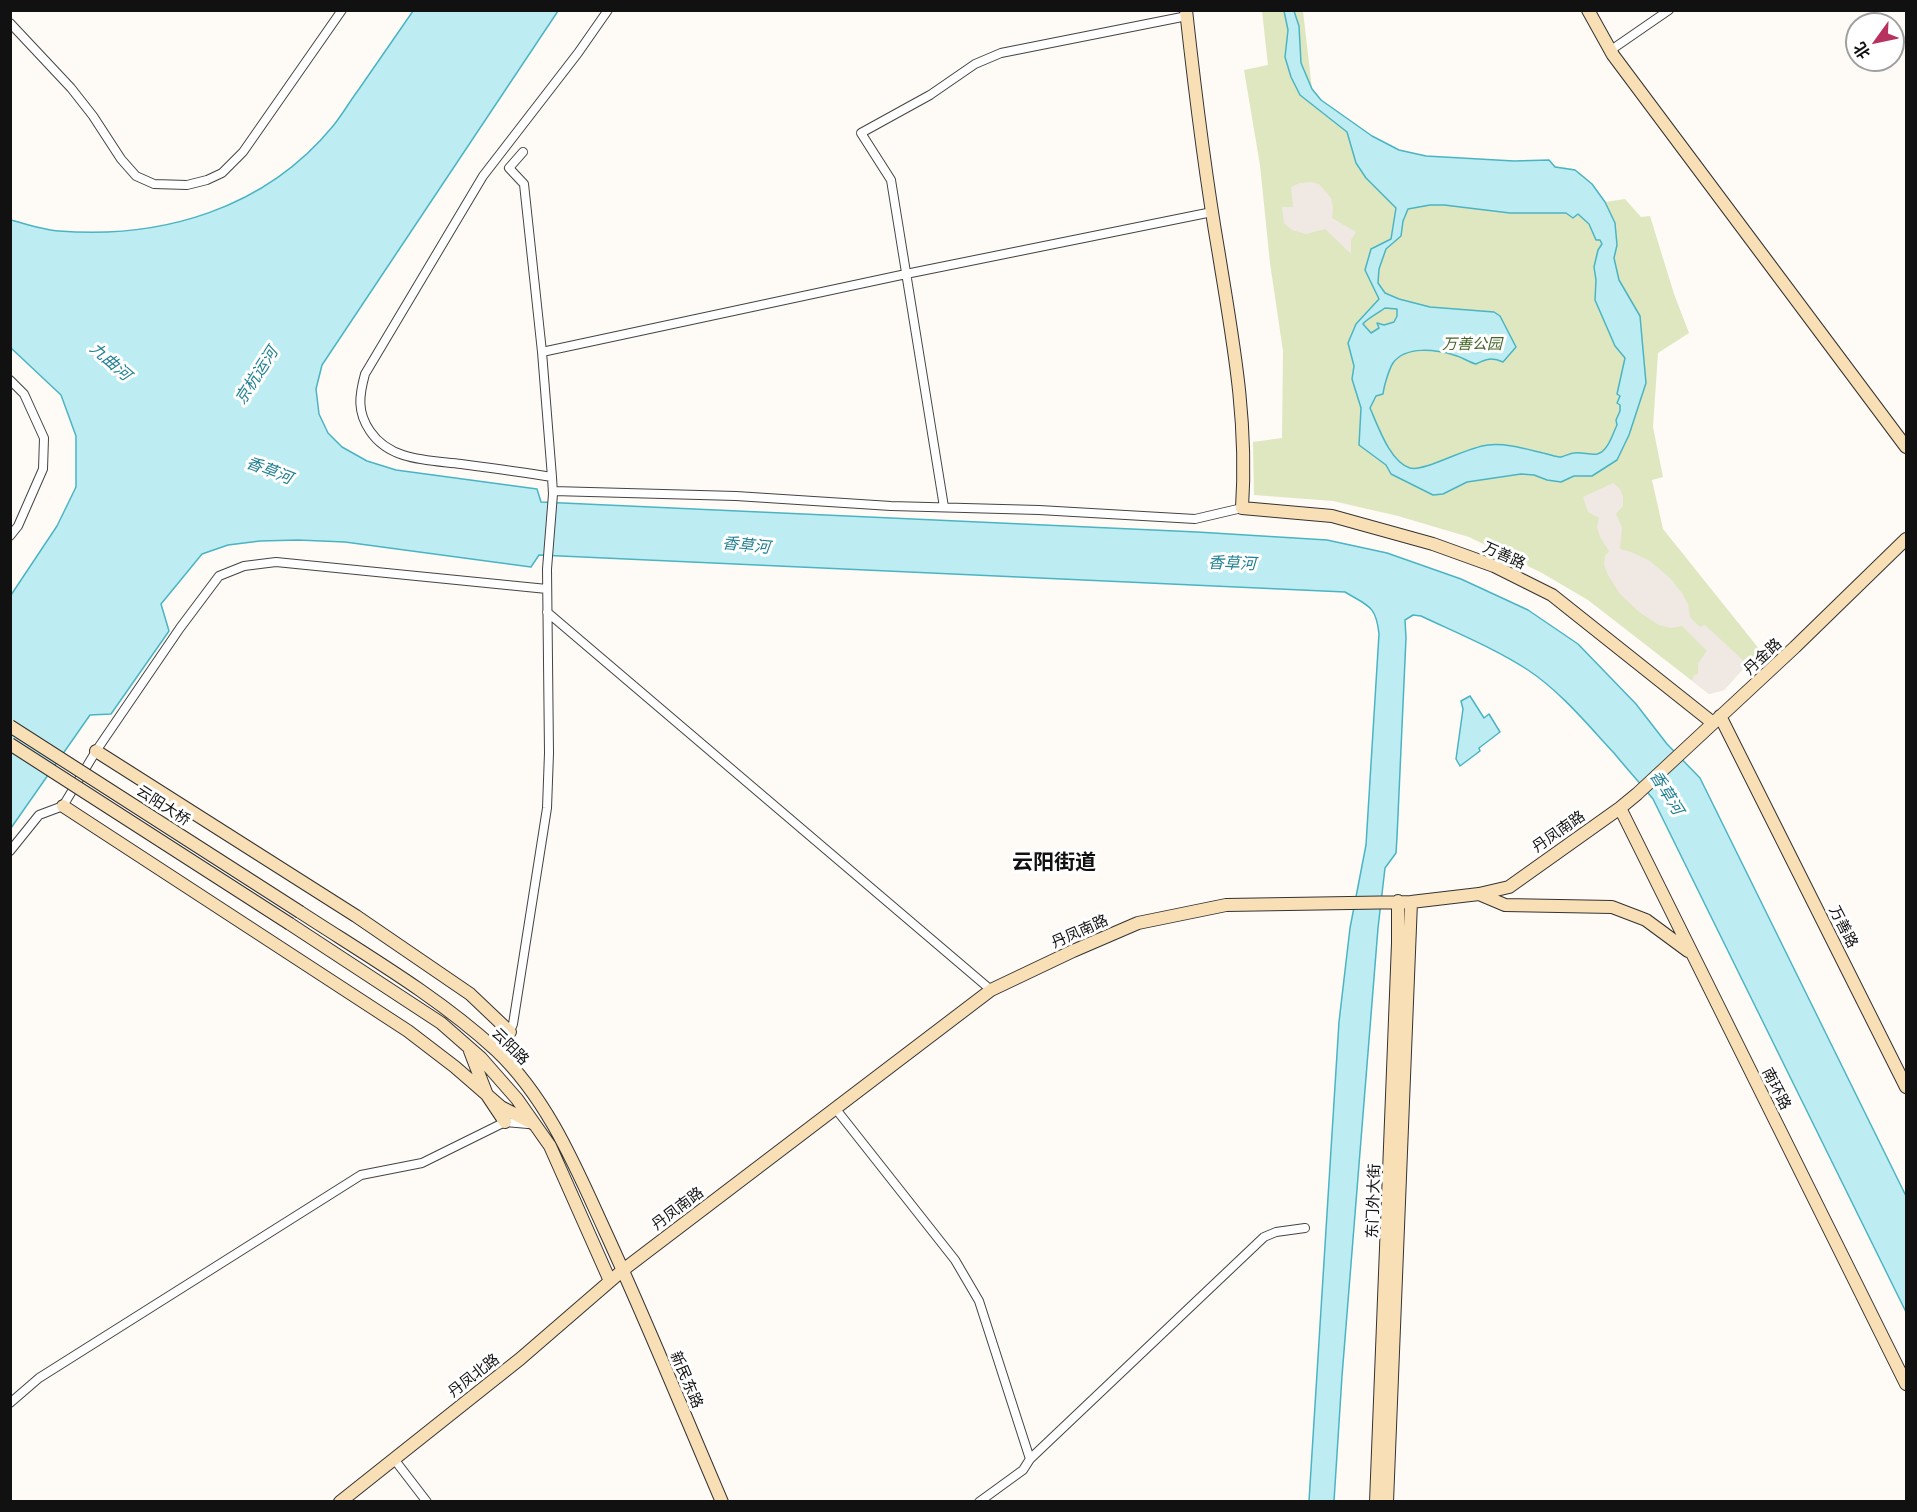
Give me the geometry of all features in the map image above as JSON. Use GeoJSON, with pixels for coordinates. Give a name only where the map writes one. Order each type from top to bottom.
{"type":"FeatureCollection","features":[{"type":"Feature","properties":{"kind":"street"},"geometry":{"type":"LineString","coordinates":[[10,23],[71,88],[93,116],[121,159],[136,176],[154,184],[187,185],[222,173],[243,152],[342,10]]}},
{"type":"Feature","properties":{"kind":"street"},"geometry":{"type":"LineString","coordinates":[[552,477],[419,459],[391,452],[377,441],[366,425],[360,413],[359,394],[365,374],[483,176],[578,53],[608,10]]}},
{"type":"Feature","properties":{"kind":"street"},"geometry":{"type":"LineString","coordinates":[[1588,10],[1611,50],[1906,447]]}},
{"type":"Feature","properties":{"kind":"street"},"geometry":{"type":"LineString","coordinates":[[1611,50],[1669,10]]}},
{"type":"Feature","properties":{"kind":"street"},"geometry":{"type":"LineString","coordinates":[[553,492],[725,496],[869,505],[1039,510],[1195,519],[1242,508],[1245,466],[1243,412],[1212,212],[1187,14],[1001,53],[975,64],[930,95],[861,133],[891,180],[944,507]]}},
{"type":"Feature","properties":{"kind":"street"},"geometry":{"type":"LineString","coordinates":[[500,1055],[513,1024],[547,808],[549,753],[547,569],[553,492],[552,477],[542,352],[524,184],[509,168],[524,152]]}},
{"type":"Feature","properties":{"kind":"street"},"geometry":{"type":"LineString","coordinates":[[542,352],[906,274],[1212,212]]}},
{"type":"Feature","properties":{"kind":"street"},"geometry":{"type":"LineString","coordinates":[[10,380],[24,394],[44,438],[43,470],[18,526],[10,536]]}},
{"type":"Feature","properties":{"kind":"street","name":"万善路"},"geometry":{"type":"LineString","coordinates":[[1242,508],[1332,516],[1433,544],[1494,566],[1552,595],[1717,720],[1906,1087]]}},
{"type":"Feature","properties":{"kind":"street","name":"丹金路"},"geometry":{"type":"LineString","coordinates":[[1637,794],[1906,539]]}},
{"type":"Feature","properties":{"kind":"street"},"geometry":{"type":"LineString","coordinates":[[10,851],[39,814],[63,806],[96,751],[180,628],[219,576],[244,566],[276,561],[547,589]]}},
{"type":"Feature","properties":{"kind":"street"},"geometry":{"type":"LineString","coordinates":[[547,612],[991,990]]}},
{"type":"Feature","properties":{"kind":"street","name":"云阳大桥"},"geometry":{"type":"LineString","coordinates":[[10,726],[300,912]]}},
{"type":"Feature","properties":{"kind":"street","name":"云阳大桥"},"geometry":{"type":"LineString","coordinates":[[10,744],[290,924]]}},
{"type":"Feature","properties":{"kind":"street"},"geometry":{"type":"LineString","coordinates":[[96,751],[356,916],[470,994],[510,1032]]}},
{"type":"Feature","properties":{"kind":"street","name":"丹凤南路"},"geometry":{"type":"LineString","coordinates":[[623,1270],[991,990],[1073,951],[1138,923],[1226,904],[1411,902],[1479,894],[1509,886],[1637,794]]}},
{"type":"Feature","properties":{"kind":"street"},"geometry":{"type":"LineString","coordinates":[[63,806],[408,1031],[455,1067],[501,1107],[534,1124]]}},
{"type":"Feature","properties":{"kind":"street","name":"南环路"},"geometry":{"type":"LineString","coordinates":[[1620,808],[1906,1383]]}},
{"type":"Feature","properties":{"kind":"street"},"geometry":{"type":"LineString","coordinates":[[1479,894],[1505,905],[1612,907],[1646,920],[1691,953]]}},
{"type":"Feature","properties":{"kind":"street","name":"东门外大街"},"geometry":{"type":"LineString","coordinates":[[1376,1502],[1398,901]]}},
{"type":"Feature","properties":{"kind":"street","name":"东门外大街"},"geometry":{"type":"LineString","coordinates":[[1386,1502],[1411,902]]}},
{"type":"Feature","properties":{"kind":"street","name":"云阳路"},"geometry":{"type":"LineString","coordinates":[[300,912],[434,1000],[500,1055],[543,1106],[571,1158],[623,1270]]}},
{"type":"Feature","properties":{"kind":"street","name":"云阳路"},"geometry":{"type":"LineString","coordinates":[[290,924],[441,1023],[481,1059],[517,1099],[550,1146],[610,1281]]}},
{"type":"Feature","properties":{"kind":"street"},"geometry":{"type":"LineString","coordinates":[[469,1048],[487,1095],[505,1122]]}},
{"type":"Feature","properties":{"kind":"street"},"geometry":{"type":"LineString","coordinates":[[835,1108],[955,1260],[979,1301],[1030,1459]]}},
{"type":"Feature","properties":{"kind":"street"},"geometry":{"type":"LineString","coordinates":[[10,1403],[39,1378],[361,1175],[422,1163],[505,1122],[534,1124]]}},
{"type":"Feature","properties":{"kind":"street"},"geometry":{"type":"LineString","coordinates":[[979,1502],[1023,1470],[1030,1459],[1264,1237],[1276,1232],[1305,1228]]}},
{"type":"Feature","properties":{"kind":"street","name":"丹凤北路"},"geometry":{"type":"LineString","coordinates":[[340,1502],[520,1359],[623,1270]]}},
{"type":"Feature","properties":{"kind":"street","name":"新民东路"},"geometry":{"type":"LineString","coordinates":[[623,1270],[722,1502]]}},
{"type":"Feature","properties":{"kind":"street"},"geometry":{"type":"LineString","coordinates":[[393,1459],[427,1502]]}},
{"type":"Feature","properties":{"kind":"green space","name":"万善公园"},"geometry":{"type":"Polygon","coordinates":[[[1262,11],[1303,11],[1312,89],[1321,100],[1372,136],[1399,150],[1426,156],[1514,161],[1549,160],[1556,166],[1571,169],[1584,176],[1605,202],[1625,199],[1641,217],[1650,216],[1674,294],[1689,333],[1658,353],[1653,427],[1663,477],[1652,480],[1663,529],[1760,650],[1724,690],[1709,694],[1588,600],[1542,573],[1469,537],[1398,516],[1333,501],[1254,495],[1253,442],[1282,438],[1283,351],[1270,263],[1260,165],[1244,70],[1268,65],[1262,11]]]}},
{"type":"Feature","properties":{"kind":"shaded area"},"geometry":{"type":"Polygon","coordinates":[[[1311,182],[1319,184],[1331,198],[1332,218],[1356,232],[1351,240],[1351,254],[1325,229],[1306,234],[1292,230],[1284,223],[1282,207],[1293,207],[1291,187],[1311,182]]]}},
{"type":"Feature","properties":{"kind":"shaded area"},"geometry":{"type":"Polygon","coordinates":[[[1613,483],[1620,489],[1623,497],[1623,506],[1616,514],[1622,527],[1620,549],[1650,561],[1670,578],[1688,604],[1690,617],[1700,627],[1705,625],[1747,664],[1724,690],[1709,694],[1692,681],[1694,675],[1698,674],[1698,663],[1707,651],[1682,626],[1671,628],[1659,625],[1639,612],[1620,594],[1608,575],[1604,565],[1605,556],[1609,551],[1600,537],[1597,527],[1599,518],[1588,512],[1583,497],[1613,483]]]}},
{"type":"Feature","properties":{"kind":"water"},"geometry":{"type":"Polygon","coordinates":[[[413,11],[558,11],[322,365],[316,389],[319,414],[328,433],[342,447],[367,461],[396,470],[537,489],[541,502],[1327,540],[1387,553],[1461,579],[1528,610],[1578,644],[1636,704],[1667,744],[1700,778],[1906,1196],[1906,1312],[1653,799],[1584,720],[1540,679],[1489,648],[1421,616],[1413,615],[1405,620],[1396,853],[1385,868],[1378,928],[1334,1501],[1309,1501],[1339,1022],[1350,928],[1366,845],[1379,634],[1376,617],[1370,607],[1345,592],[539,555],[531,567],[345,542],[298,540],[228,545],[202,554],[161,604],[169,631],[111,714],[90,715],[11,828],[11,595],[57,526],[76,487],[76,436],[61,395],[11,348],[11,220],[59,231],[136,230],[209,213],[244,198],[276,179],[306,155],[333,126],[413,11]]]}},
{"type":"Feature","properties":{"kind":"water"},"geometry":{"type":"Polygon","coordinates":[[[1284,11],[1294,11],[1299,26],[1301,63],[1312,89],[1321,100],[1372,136],[1399,150],[1426,156],[1514,161],[1549,160],[1555,167],[1575,170],[1592,184],[1605,202],[1615,223],[1617,245],[1614,258],[1619,280],[1640,316],[1646,383],[1629,435],[1617,460],[1592,476],[1574,476],[1561,482],[1521,474],[1467,482],[1443,494],[1433,495],[1391,474],[1386,465],[1359,445],[1361,408],[1352,379],[1354,366],[1348,343],[1356,324],[1379,299],[1365,270],[1371,249],[1391,239],[1396,208],[1366,178],[1356,163],[1347,132],[1300,95],[1285,57],[1288,30],[1284,11]],[[1430,205],[1408,209],[1403,221],[1401,236],[1386,249],[1379,269],[1378,283],[1385,293],[1430,307],[1494,312],[1500,316],[1516,347],[1503,362],[1489,359],[1476,364],[1454,355],[1422,350],[1399,357],[1390,369],[1383,394],[1376,396],[1370,408],[1396,459],[1410,468],[1417,468],[1488,445],[1516,447],[1561,457],[1572,453],[1601,453],[1617,425],[1620,405],[1617,403],[1620,396],[1617,394],[1625,358],[1615,346],[1595,300],[1594,267],[1598,250],[1602,244],[1600,240],[1596,240],[1589,224],[1578,214],[1573,218],[1566,213],[1510,213],[1430,205]],[[1385,308],[1363,324],[1371,333],[1379,328],[1377,323],[1384,325],[1394,322],[1397,309],[1385,308]]]}},
{"type":"Feature","properties":{"kind":"water"},"geometry":{"type":"Polygon","coordinates":[[[1470,696],[1484,718],[1489,714],[1500,732],[1460,766],[1456,759],[1463,709],[1461,701],[1470,696]]]}},
{"type":"Feature","properties":{"kind":"district","name":"云阳街道"},"geometry":{"type":"Point","coordinates":[1054,863]}},
{"type":"Feature","properties":{"kind":"water label","name":"九曲河"},"geometry":{"type":"Point","coordinates":[110,362]}},
{"type":"Feature","properties":{"kind":"water label","name":"京杭运河"},"geometry":{"type":"Point","coordinates":[257,376]}},
{"type":"Feature","properties":{"kind":"water label","name":"香草河"},"geometry":{"type":"Point","coordinates":[269,471]}},
{"type":"Feature","properties":{"kind":"water label","name":"香草河"},"geometry":{"type":"Point","coordinates":[746,546]}},
{"type":"Feature","properties":{"kind":"water label","name":"香草河"},"geometry":{"type":"Point","coordinates":[1232,564]}},
{"type":"Feature","properties":{"kind":"water label","name":"香草河"},"geometry":{"type":"Point","coordinates":[1666,793]}}]}
